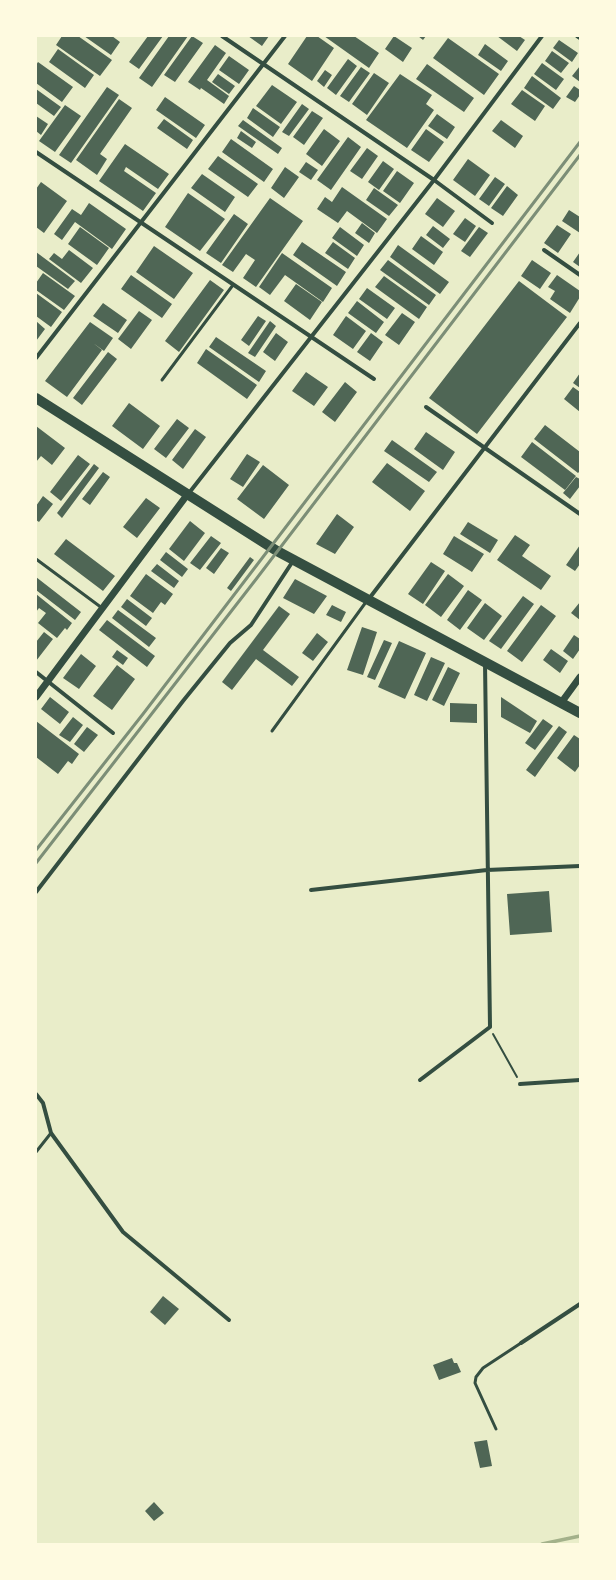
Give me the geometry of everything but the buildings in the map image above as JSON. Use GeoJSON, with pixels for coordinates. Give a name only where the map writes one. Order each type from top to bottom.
{"type":"FeatureCollection","features":[{"type":"Feature","properties":{"kind":"main road"},"geometry":{"type":"LineString","coordinates":[[36,398],[187,495],[294,561],[485,661],[580,713]]}},
{"type":"Feature","properties":{"kind":"street"},"geometry":{"type":"LineString","coordinates":[[222,36],[434,180],[492,223]]}},
{"type":"Feature","properties":{"kind":"street"},"geometry":{"type":"LineString","coordinates":[[36,358],[286,36]]}},
{"type":"Feature","properties":{"kind":"street"},"geometry":{"type":"LineString","coordinates":[[36,697],[187,495],[434,180],[542,36]]}},
{"type":"Feature","properties":{"kind":"street"},"geometry":{"type":"LineString","coordinates":[[36,152],[374,379]]}},
{"type":"Feature","properties":{"kind":"street"},"geometry":{"type":"LineString","coordinates":[[544,250],[580,275]]}},
{"type":"Feature","properties":{"kind":"street"},"geometry":{"type":"LineString","coordinates":[[367,600],[580,323]]}},
{"type":"Feature","properties":{"kind":"street"},"geometry":{"type":"LineString","coordinates":[[426,407],[580,514]]}},
{"type":"Feature","properties":{"kind":"street"},"geometry":{"type":"LineString","coordinates":[[36,892],[230,643],[251,625],[294,561]]}},
{"type":"Feature","properties":{"kind":"street"},"geometry":{"type":"LineString","coordinates":[[420,1080],[490,1027],[485,661]]}},
{"type":"Feature","properties":{"kind":"street"},"geometry":{"type":"LineString","coordinates":[[36,672],[113,733]]}},
{"type":"Feature","properties":{"kind":"street"},"geometry":{"type":"LineString","coordinates":[[561,703],[580,677]]}},
{"type":"Feature","properties":{"kind":"street"},"geometry":{"type":"LineString","coordinates":[[311,890],[487,870],[580,866]]}},
{"type":"Feature","properties":{"kind":"street"},"geometry":{"type":"LineString","coordinates":[[520,1084],[580,1080]]}},
{"type":"Feature","properties":{"kind":"street"},"geometry":{"type":"LineString","coordinates":[[36,1094],[43,1103],[51,1133],[123,1232],[229,1320]]}},
{"type":"Feature","properties":{"kind":"street"},"geometry":{"type":"LineString","coordinates":[[521,1343],[580,1304]]}},
{"type":"Feature","properties":{"kind":"lane"},"geometry":{"type":"LineString","coordinates":[[162,380],[233,285]]}},
{"type":"Feature","properties":{"kind":"lane"},"geometry":{"type":"LineString","coordinates":[[36,559],[102,609]]}},
{"type":"Feature","properties":{"kind":"lane"},"geometry":{"type":"LineString","coordinates":[[272,731],[367,600]]}},
{"type":"Feature","properties":{"kind":"lane"},"geometry":{"type":"LineString","coordinates":[[36,1152],[51,1133]]}},
{"type":"Feature","properties":{"kind":"lane"},"geometry":{"type":"LineString","coordinates":[[496,1429],[475,1383],[476,1377],[483,1368],[521,1343]]}},
{"type":"Feature","properties":{"kind":"path"},"geometry":{"type":"LineString","coordinates":[[490,1027],[520,1084]]}},
{"type":"Feature","properties":{"kind":"waterway"},"geometry":{"type":"LineString","coordinates":[[542,1544],[580,1536]]}},
{"type":"Feature","properties":{"kind":"railway"},"geometry":{"type":"LineString","coordinates":[[36,850],[143,714],[580,142]]}},
{"type":"Feature","properties":{"kind":"railway"},"geometry":{"type":"LineString","coordinates":[[36,863],[257,578],[580,155]]}}]}
